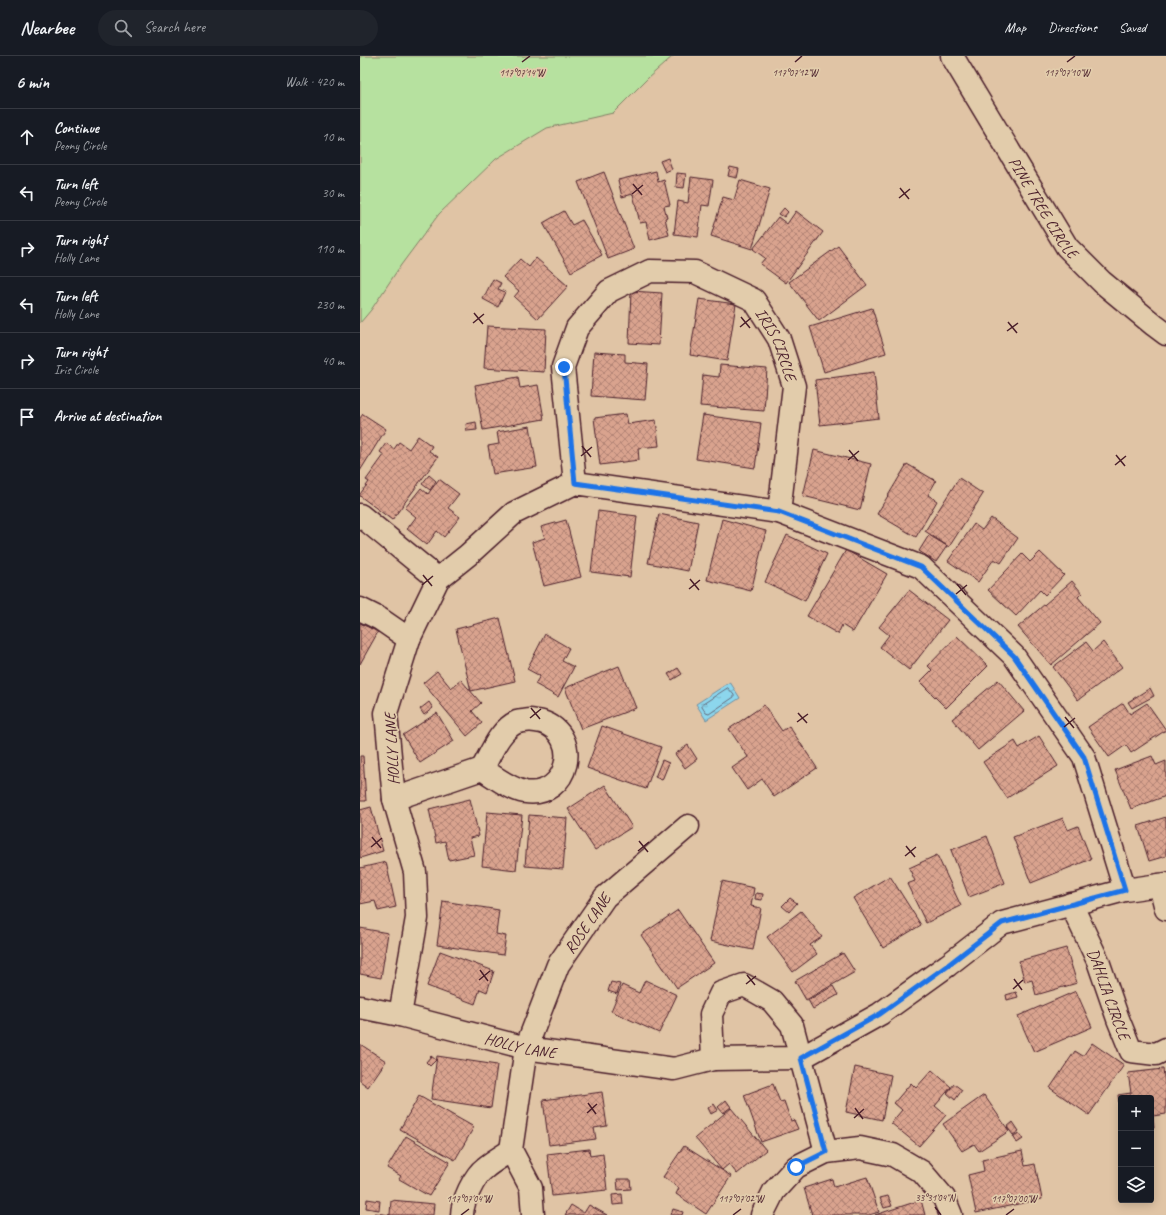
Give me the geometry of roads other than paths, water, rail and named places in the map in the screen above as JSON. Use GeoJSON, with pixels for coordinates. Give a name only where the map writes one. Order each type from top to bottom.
{"type":"FeatureCollection","features":[{"type":"Feature","properties":{"kind":"street","name":"PINE TREE CIRCLE"},"geometry":{"type":"LineString","coordinates":[[952,56],[1067,247],[1102,282],[1154,326],[1166,334]]}},
{"type":"Feature","properties":{"kind":"street","name":"IRIS CIRCLE"},"geometry":{"type":"LineString","coordinates":[[575,483],[564,367],[577,328],[609,291],[650,271],[695,272],[754,300],[779,339],[794,386],[779,512]]}},
{"type":"Feature","properties":{"kind":"street"},"geometry":{"type":"LineString","coordinates":[[575,483],[779,512],[921,567],[1014,656],[1084,757],[1125,890]]}},
{"type":"Feature","properties":{"kind":"street","name":"HOLLY LANE"},"geometry":{"type":"LineString","coordinates":[[575,483],[514,513],[468,555],[438,579],[409,639],[386,713],[394,799],[415,872],[416,918],[400,1015],[526,1048],[674,1069],[713,1059],[801,1058],[880,1014],[948,965],[1002,923],[1125,890],[1163,884]]}},
{"type":"Feature","properties":{"kind":"street"},"geometry":{"type":"LineString","coordinates":[[360,515],[438,579]]}},
{"type":"Feature","properties":{"kind":"street"},"geometry":{"type":"LineString","coordinates":[[360,609],[380,619],[409,639]]}},
{"type":"Feature","properties":{"kind":"street"},"geometry":{"type":"LineString","coordinates":[[394,799],[482,769]]}},
{"type":"Feature","properties":{"kind":"street","name":"ROSE LANE"},"geometry":{"type":"LineString","coordinates":[[511,1150],[526,1048],[558,965],[605,897],[688,826]]}},
{"type":"Feature","properties":{"kind":"street"},"geometry":{"type":"LineString","coordinates":[[1163,884],[1166,909]]}},
{"type":"Feature","properties":{"kind":"street","name":"DAHLIA CIRCLE"},"geometry":{"type":"LineString","coordinates":[[1071,904],[1098,961],[1131,1051],[1156,1054],[1166,1049]]}},
{"type":"Feature","properties":{"kind":"street"},"geometry":{"type":"LineString","coordinates":[[713,1059],[711,1014],[721,993],[744,985],[772,1001],[792,1025],[826,1152]]}},
{"type":"Feature","properties":{"kind":"street"},"geometry":{"type":"LineString","coordinates":[[360,1007],[400,1015]]}},
{"type":"Feature","properties":{"kind":"street"},"geometry":{"type":"LineString","coordinates":[[762,1215],[774,1191],[796,1167],[826,1152],[860,1148],[893,1155],[922,1172],[944,1198],[951,1215]]}},
{"type":"Feature","properties":{"kind":"street"},"geometry":{"type":"LineString","coordinates":[[462,1215],[462,1207],[473,1184],[484,1168],[511,1150],[531,1188],[533,1215]]}},
{"type":"Feature","properties":{"kind":"water"},"geometry":{"type":"Polygon","coordinates":[[[730,682],[740,698],[706,720],[696,704],[730,682]]]}}]}
